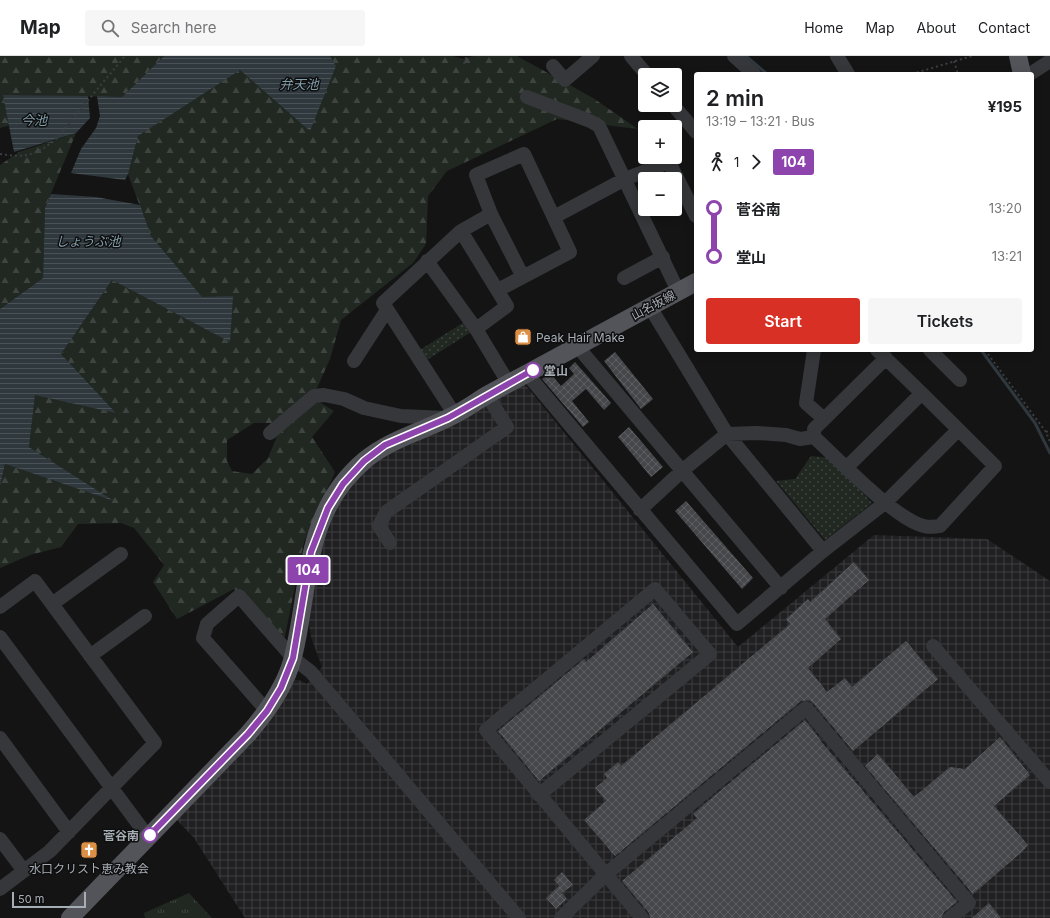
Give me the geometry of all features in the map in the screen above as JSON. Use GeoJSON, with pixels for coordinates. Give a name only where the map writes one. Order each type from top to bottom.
{"type":"FeatureCollection","features":[{"type":"Feature","properties":{"kind":"main road"},"geometry":{"type":"LineString","coordinates":[[1018,56],[1022,72]]}},
{"type":"Feature","properties":{"kind":"main road","name":"山名坂線"},"geometry":{"type":"LineString","coordinates":[[70,918],[248,734],[267,711],[281,688],[293,658],[311,552],[328,508],[343,484],[364,461],[385,445],[452,417],[487,395],[694,283]]}},
{"type":"Feature","properties":{"kind":"street"},"geometry":{"type":"LineString","coordinates":[[553,66],[565,80],[593,56]]}},
{"type":"Feature","properties":{"kind":"street"},"geometry":{"type":"LineString","coordinates":[[631,56],[641,68]]}},
{"type":"Feature","properties":{"kind":"street"},"geometry":{"type":"LineString","coordinates":[[734,56],[752,72]]}},
{"type":"Feature","properties":{"kind":"street"},"geometry":{"type":"LineString","coordinates":[[837,56],[847,72]]}},
{"type":"Feature","properties":{"kind":"street"},"geometry":{"type":"LineString","coordinates":[[1033,72],[1050,61]]}},
{"type":"Feature","properties":{"kind":"street"},"geometry":{"type":"LineString","coordinates":[[527,97],[590,121],[599,126],[678,291]]}},
{"type":"Feature","properties":{"kind":"street"},"geometry":{"type":"LineString","coordinates":[[679,112],[694,130]]}},
{"type":"Feature","properties":{"kind":"street"},"geometry":{"type":"LineString","coordinates":[[498,290],[523,277],[570,252],[524,154],[476,175],[491,214],[523,277]]}},
{"type":"Feature","properties":{"kind":"street"},"geometry":{"type":"LineString","coordinates":[[554,217],[625,178],[669,162],[694,212]]}},
{"type":"Feature","properties":{"kind":"street"},"geometry":{"type":"LineString","coordinates":[[452,417],[383,303],[461,231],[491,214]]}},
{"type":"Feature","properties":{"kind":"street"},"geometry":{"type":"LineString","coordinates":[[461,231],[507,306],[476,329]]}},
{"type":"Feature","properties":{"kind":"street"},"geometry":{"type":"LineString","coordinates":[[624,278],[663,257]]}},
{"type":"Feature","properties":{"kind":"street"},"geometry":{"type":"LineString","coordinates":[[427,261],[476,329],[509,384]]}},
{"type":"Feature","properties":{"kind":"street"},"geometry":{"type":"LineString","coordinates":[[650,307],[727,434],[823,551]]}},
{"type":"Feature","properties":{"kind":"street"},"geometry":{"type":"LineString","coordinates":[[354,361],[387,310]]}},
{"type":"Feature","properties":{"kind":"street"},"geometry":{"type":"LineString","coordinates":[[577,346],[781,588]]}},
{"type":"Feature","properties":{"kind":"street"},"geometry":{"type":"LineString","coordinates":[[814,352],[806,403],[824,419]]}},
{"type":"Feature","properties":{"kind":"street"},"geometry":{"type":"LineString","coordinates":[[932,352],[960,380]]}},
{"type":"Feature","properties":{"kind":"street"},"geometry":{"type":"LineString","coordinates":[[882,354],[995,466],[940,526],[925,527],[908,520],[814,437],[814,429],[882,354]]}},
{"type":"Feature","properties":{"kind":"street"},"geometry":{"type":"LineString","coordinates":[[527,374],[737,624],[823,551],[886,502],[958,430]]}},
{"type":"Feature","properties":{"kind":"street"},"geometry":{"type":"LineString","coordinates":[[847,467],[921,394]]}},
{"type":"Feature","properties":{"kind":"street"},"geometry":{"type":"LineString","coordinates":[[270,433],[314,396],[324,395],[344,399],[364,408],[401,416],[452,417]]}},
{"type":"Feature","properties":{"kind":"street"},"geometry":{"type":"LineString","coordinates":[[390,543],[379,526],[386,512],[507,427],[487,395]]}},
{"type":"Feature","properties":{"kind":"street"},"geometry":{"type":"LineString","coordinates":[[640,510],[683,470],[727,434],[772,434],[786,435],[800,439],[814,437]]}},
{"type":"Feature","properties":{"kind":"street"},"geometry":{"type":"LineString","coordinates":[[52,604],[121,554]]}},
{"type":"Feature","properties":{"kind":"street"},"geometry":{"type":"LineString","coordinates":[[0,607],[35,582],[155,743],[112,789],[50,851],[0,889]]}},
{"type":"Feature","properties":{"kind":"street"},"geometry":{"type":"LineString","coordinates":[[539,795],[710,654],[655,589],[486,730],[539,795],[642,918]]}},
{"type":"Feature","properties":{"kind":"street"},"geometry":{"type":"LineString","coordinates":[[267,711],[203,638],[207,624],[239,596],[293,658],[311,672],[519,918]]}},
{"type":"Feature","properties":{"kind":"street"},"geometry":{"type":"LineString","coordinates":[[90,656],[145,616]]}},
{"type":"Feature","properties":{"kind":"street"},"geometry":{"type":"LineString","coordinates":[[0,637],[148,837]]}},
{"type":"Feature","properties":{"kind":"street"},"geometry":{"type":"LineString","coordinates":[[933,646],[1050,782]]}},
{"type":"Feature","properties":{"kind":"street"},"geometry":{"type":"LineString","coordinates":[[561,918],[606,875],[806,708],[969,903],[950,918]]}},
{"type":"Feature","properties":{"kind":"street"},"geometry":{"type":"LineString","coordinates":[[0,738],[69,832]]}},
{"type":"Feature","properties":{"kind":"street"},"geometry":{"type":"LineString","coordinates":[[0,839],[24,871]]}},
{"type":"Feature","properties":{"kind":"path"},"geometry":{"type":"LineString","coordinates":[[0,154],[21,157],[44,149],[50,145],[125,56]]}},
{"type":"Feature","properties":{"kind":"path"},"geometry":{"type":"LineString","coordinates":[[464,64],[467,56]]}},
{"type":"Feature","properties":{"kind":"path"},"geometry":{"type":"LineString","coordinates":[[918,72],[972,56]]}},
{"type":"Feature","properties":{"kind":"path"},"geometry":{"type":"LineString","coordinates":[[954,61],[957,72]]}},
{"type":"Feature","properties":{"kind":"path"},"geometry":{"type":"LineString","coordinates":[[986,352],[1046,432],[1050,442]]}},
{"type":"Feature","properties":{"kind":"path"},"geometry":{"type":"LineString","coordinates":[[1046,432],[1050,430]]}},
{"type":"Feature","properties":{"kind":"shaded area"},"geometry":{"type":"Polygon","coordinates":[[[524,383],[738,647],[874,535],[987,539],[1050,581],[1050,918],[245,918],[194,838],[175,818],[290,680],[299,680],[307,684],[322,667],[311,637],[309,624],[317,565],[331,517],[344,495],[358,477],[384,456],[458,423],[524,383]]]}},
{"type":"Feature","properties":{"kind":"green space"},"geometry":{"type":"Polygon","coordinates":[[[0,56],[164,56],[122,97],[3,95],[11,125],[0,128],[0,56]]]}},
{"type":"Feature","properties":{"kind":"green space"},"geometry":{"type":"Polygon","coordinates":[[[330,56],[453,56],[463,59],[474,56],[517,56],[593,98],[638,129],[557,119],[447,171],[428,196],[426,244],[413,263],[341,320],[330,359],[317,388],[280,423],[254,423],[227,440],[227,461],[232,471],[252,474],[268,458],[280,429],[316,400],[334,411],[312,437],[335,472],[304,542],[284,641],[234,589],[177,619],[153,582],[164,565],[134,528],[121,523],[78,524],[61,547],[30,555],[0,568],[0,486],[5,464],[112,500],[29,447],[35,394],[115,412],[61,354],[112,280],[230,342],[202,298],[151,236],[128,174],[138,136],[240,69],[336,66],[330,56]]]}},
{"type":"Feature","properties":{"kind":"green space"},"geometry":{"type":"Polygon","coordinates":[[[76,133],[45,208],[43,278],[0,309],[0,165],[19,152],[76,133]]]}},
{"type":"Feature","properties":{"kind":"green space"},"geometry":{"type":"Polygon","coordinates":[[[469,319],[476,329],[422,363],[415,353],[469,319]]]}},
{"type":"Feature","properties":{"kind":"green space"},"geometry":{"type":"Polygon","coordinates":[[[811,456],[831,458],[872,503],[825,540],[776,481],[795,479],[811,456]]]}},
{"type":"Feature","properties":{"kind":"green space"},"geometry":{"type":"Polygon","coordinates":[[[189,893],[212,918],[145,918],[144,913],[189,893]]]}},
{"type":"Feature","properties":{"kind":"water","name":"弁天池"},"geometry":{"type":"Polygon","coordinates":[[[164,56],[330,56],[336,66],[310,131],[240,70],[138,136],[125,180],[71,173],[81,149],[96,128],[100,116],[97,96],[122,97],[164,56]]]}},
{"type":"Feature","properties":{"kind":"water","name":"今池"},"geometry":{"type":"Polygon","coordinates":[[[3,95],[88,96],[90,118],[76,133],[14,152],[3,95]]]}},
{"type":"Feature","properties":{"kind":"water","name":"しょうぶ池"},"geometry":{"type":"Polygon","coordinates":[[[51,194],[96,197],[140,205],[151,236],[202,297],[233,296],[230,342],[112,280],[61,354],[116,413],[35,395],[29,447],[114,501],[5,464],[0,486],[0,309],[43,278],[45,208],[51,194]]]}},
{"type":"Feature","properties":{"kind":"building"},"geometry":{"type":"Polygon","coordinates":[[[615,352],[653,399],[641,409],[604,361],[615,352]]]}},
{"type":"Feature","properties":{"kind":"building"},"geometry":{"type":"Polygon","coordinates":[[[575,362],[611,403],[604,410],[586,389],[572,401],[589,422],[583,427],[542,379],[550,373],[561,386],[574,374],[569,368],[575,362]]]}},
{"type":"Feature","properties":{"kind":"building"},"geometry":{"type":"Polygon","coordinates":[[[629,427],[663,467],[651,477],[618,437],[629,427]]]}},
{"type":"Feature","properties":{"kind":"building"},"geometry":{"type":"Polygon","coordinates":[[[686,501],[753,578],[742,589],[675,511],[686,501]]]}},
{"type":"Feature","properties":{"kind":"building"},"geometry":{"type":"Polygon","coordinates":[[[854,562],[869,580],[825,619],[841,639],[808,668],[827,692],[845,678],[852,687],[906,641],[938,679],[853,751],[813,703],[809,700],[801,701],[615,856],[584,820],[606,801],[595,788],[607,778],[604,774],[618,762],[621,766],[790,624],[786,619],[808,599],[810,602],[854,562]]]}},
{"type":"Feature","properties":{"kind":"building"},"geometry":{"type":"Polygon","coordinates":[[[653,604],[693,652],[539,781],[498,731],[584,659],[586,662],[653,604]]]}},
{"type":"Feature","properties":{"kind":"building"},"geometry":{"type":"Polygon","coordinates":[[[805,720],[819,739],[957,902],[944,912],[942,918],[650,918],[649,913],[622,881],[697,818],[693,814],[805,720]]]}},
{"type":"Feature","properties":{"kind":"building"},"geometry":{"type":"Polygon","coordinates":[[[1000,737],[1030,775],[994,806],[1028,845],[973,894],[865,766],[878,754],[914,797],[950,767],[965,769],[1000,737]]]}},
{"type":"Feature","properties":{"kind":"building"},"geometry":{"type":"Polygon","coordinates":[[[562,872],[573,885],[562,893],[567,899],[556,909],[546,898],[559,886],[554,880],[562,872]]]}},
{"type":"Feature","properties":{"kind":"building"},"geometry":{"type":"Polygon","coordinates":[[[989,903],[1001,918],[972,918],[989,903]]]}},
{"type":"Feature","properties":{"kind":"waterway"},"geometry":{"type":"LineString","coordinates":[[746,56],[765,72]]}},
{"type":"Feature","properties":{"kind":"waterway"},"geometry":{"type":"LineString","coordinates":[[982,352],[1035,423],[1050,453]]}},
{"type":"Feature","properties":{"kind":"bus line","name":"104"},"geometry":{"type":"LineString","coordinates":[[150,835],[248,734],[267,711],[281,688],[293,658],[311,552],[316,534],[328,508],[343,484],[364,461],[385,445],[455,415],[487,395],[533,370]]}},
{"type":"Feature","properties":{"kind":"place","name":"Peak Hair Make"},"geometry":{"type":"Point","coordinates":[523,337]}},
{"type":"Feature","properties":{"kind":"place","name":"堂山"},"geometry":{"type":"Point","coordinates":[533,370]}},
{"type":"Feature","properties":{"kind":"place","name":"菅谷南"},"geometry":{"type":"Point","coordinates":[150,835]}},
{"type":"Feature","properties":{"kind":"place","name":"水口クリスト恵み教会"},"geometry":{"type":"Point","coordinates":[89,850]}}]}
